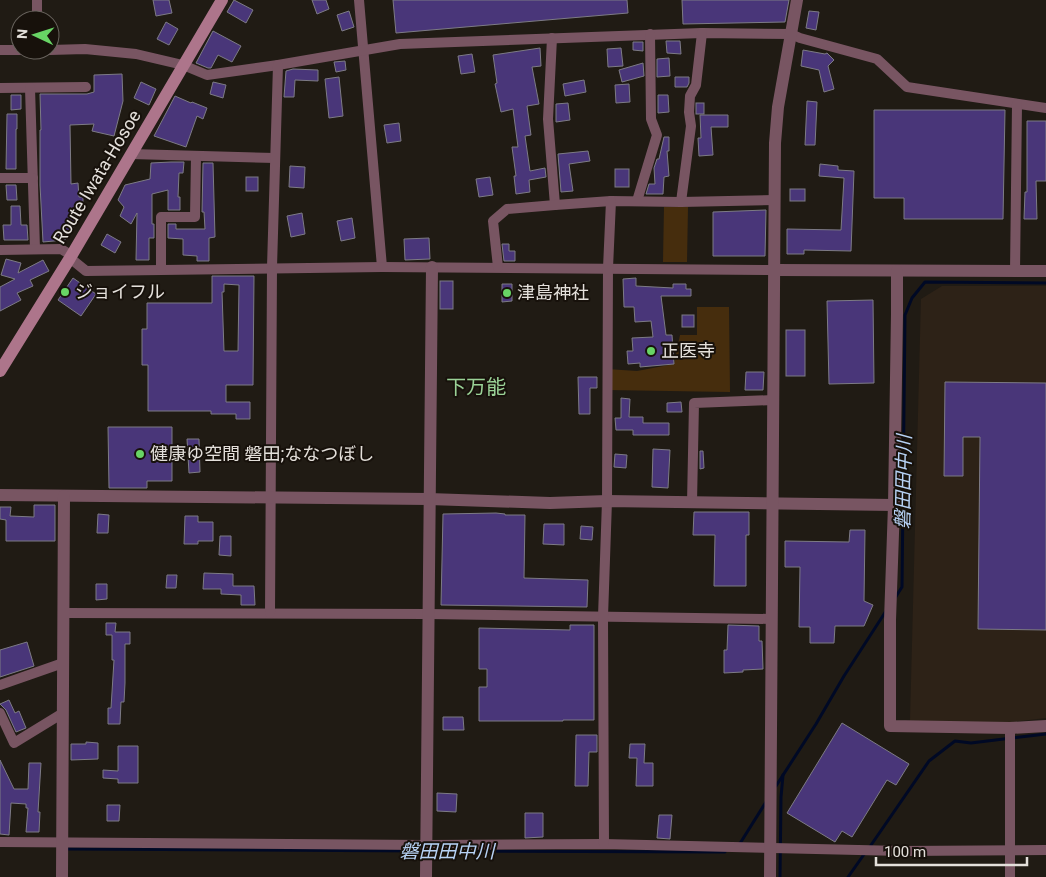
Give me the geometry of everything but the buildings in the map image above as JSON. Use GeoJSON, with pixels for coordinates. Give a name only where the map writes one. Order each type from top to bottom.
{"type":"FeatureCollection","features":[{"type":"Feature","properties":{"kind":"main road","name":"Route Iwata-Hosoe"},"geometry":{"type":"LineString","coordinates":[[0,372],[222,0]]}},
{"type":"Feature","properties":{"kind":"street"},"geometry":{"type":"LineString","coordinates":[[359,0],[382,267]]}},
{"type":"Feature","properties":{"kind":"street"},"geometry":{"type":"LineString","coordinates":[[770,877],[776,143],[778,107],[797,0]]}},
{"type":"Feature","properties":{"kind":"street"},"geometry":{"type":"LineString","coordinates":[[681,202],[691,126],[689,112],[690,96],[696,85],[702,33]]}},
{"type":"Feature","properties":{"kind":"street"},"geometry":{"type":"LineString","coordinates":[[60,50],[85,49],[136,54],[183,65],[207,74],[278,65],[400,44],[650,34],[791,34],[877,59],[907,87],[1046,108]]}},
{"type":"Feature","properties":{"kind":"street"},"geometry":{"type":"LineString","coordinates":[[637,201],[657,135],[651,119],[650,34]]}},
{"type":"Feature","properties":{"kind":"street"},"geometry":{"type":"LineString","coordinates":[[552,38],[548,119],[554,205]]}},
{"type":"Feature","properties":{"kind":"street"},"geometry":{"type":"LineString","coordinates":[[270,613],[272,267],[278,65]]}},
{"type":"Feature","properties":{"kind":"street"},"geometry":{"type":"LineString","coordinates":[[0,88],[86,87]]}},
{"type":"Feature","properties":{"kind":"street"},"geometry":{"type":"LineString","coordinates":[[30,88],[35,249]]}},
{"type":"Feature","properties":{"kind":"street"},"geometry":{"type":"LineString","coordinates":[[1015,272],[1017,104]]}},
{"type":"Feature","properties":{"kind":"street"},"geometry":{"type":"LineString","coordinates":[[131,154],[275,158]]}},
{"type":"Feature","properties":{"kind":"street"},"geometry":{"type":"LineString","coordinates":[[162,269],[161,217],[195,217],[196,156]]}},
{"type":"Feature","properties":{"kind":"street"},"geometry":{"type":"LineString","coordinates":[[0,178],[33,178]]}},
{"type":"Feature","properties":{"kind":"street"},"geometry":{"type":"LineString","coordinates":[[498,267],[493,221],[507,209],[611,201],[775,200]]}},
{"type":"Feature","properties":{"kind":"street"},"geometry":{"type":"LineString","coordinates":[[604,844],[603,617],[608,268],[611,201]]}},
{"type":"Feature","properties":{"kind":"street"},"geometry":{"type":"LineString","coordinates":[[0,250],[61,249],[86,270],[272,267],[498,267],[1046,271]]}},
{"type":"Feature","properties":{"kind":"street"},"geometry":{"type":"LineString","coordinates":[[426,877],[428,499],[432,267]]}},
{"type":"Feature","properties":{"kind":"street"},"geometry":{"type":"LineString","coordinates":[[896,271],[897,314],[890,620],[890,726],[1010,728],[1046,726]]}},
{"type":"Feature","properties":{"kind":"street"},"geometry":{"type":"LineString","coordinates":[[692,503],[694,403],[773,400]]}},
{"type":"Feature","properties":{"kind":"street"},"geometry":{"type":"LineString","coordinates":[[0,495],[428,499],[550,504],[606,501],[894,505]]}},
{"type":"Feature","properties":{"kind":"street"},"geometry":{"type":"LineString","coordinates":[[62,877],[64,496]]}},
{"type":"Feature","properties":{"kind":"street"},"geometry":{"type":"LineString","coordinates":[[63,613],[428,614],[771,618]]}},
{"type":"Feature","properties":{"kind":"street"},"geometry":{"type":"LineString","coordinates":[[0,685],[63,664]]}},
{"type":"Feature","properties":{"kind":"street"},"geometry":{"type":"LineString","coordinates":[[0,713],[14,742],[62,713]]}},
{"type":"Feature","properties":{"kind":"street"},"geometry":{"type":"LineString","coordinates":[[1010,728],[1010,877]]}},
{"type":"Feature","properties":{"kind":"street"},"geometry":{"type":"LineString","coordinates":[[0,842],[426,845],[604,844],[901,851],[1046,850]]}},
{"type":"Feature","properties":{"kind":"shaded area"},"geometry":{"type":"Polygon","coordinates":[[[664,207],[688,207],[687,262],[663,262],[664,207]]]}},
{"type":"Feature","properties":{"kind":"shaded area"},"geometry":{"type":"Polygon","coordinates":[[[942,286],[1046,286],[1046,718],[995,724],[910,721],[921,299],[942,286]]]}},
{"type":"Feature","properties":{"kind":"shaded area"},"geometry":{"type":"Polygon","coordinates":[[[697,307],[729,307],[730,392],[607,390],[607,369],[637,371],[674,364],[680,335],[697,335],[697,307]]]}},
{"type":"Feature","properties":{"kind":"waterway","name":"磐田田中川"},"geometry":{"type":"LineString","coordinates":[[895,598],[902,587],[905,315],[912,298],[925,282],[1046,283]]}},
{"type":"Feature","properties":{"kind":"waterway","name":"磐田田中川"},"geometry":{"type":"LineString","coordinates":[[776,786],[886,611]]}},
{"type":"Feature","properties":{"kind":"waterway"},"geometry":{"type":"LineString","coordinates":[[869,848],[929,761],[955,741],[971,743],[1046,734]]}},
{"type":"Feature","properties":{"kind":"waterway","name":"磐田田中川"},"geometry":{"type":"LineString","coordinates":[[780,877],[783,775]]}},
{"type":"Feature","properties":{"kind":"waterway","name":"磐田田中川"},"geometry":{"type":"LineString","coordinates":[[739,845],[766,802]]}},
{"type":"Feature","properties":{"kind":"waterway","name":"磐田田中川"},"geometry":{"type":"LineString","coordinates":[[68,849],[423,851]]}},
{"type":"Feature","properties":{"kind":"waterway","name":"磐田田中川"},"geometry":{"type":"LineString","coordinates":[[429,851],[725,852]]}},
{"type":"Feature","properties":{"kind":"waterway"},"geometry":{"type":"LineString","coordinates":[[848,877],[865,853]]}},
{"type":"Feature","properties":{"kind":"place","name":"ジョイフル"},"geometry":{"type":"Point","coordinates":[65,292]}},
{"type":"Feature","properties":{"kind":"place","name":"津島神社"},"geometry":{"type":"Point","coordinates":[507,293]}},
{"type":"Feature","properties":{"kind":"place","name":"正医寺"},"geometry":{"type":"Point","coordinates":[651,351]}},
{"type":"Feature","properties":{"kind":"place","name":"健康ゆ空間 磐田;ななつぼし"},"geometry":{"type":"Point","coordinates":[140,454]}},
{"type":"Feature","properties":{"kind":"district","name":"下万能"},"geometry":{"type":"Point","coordinates":[476,387]}}]}
